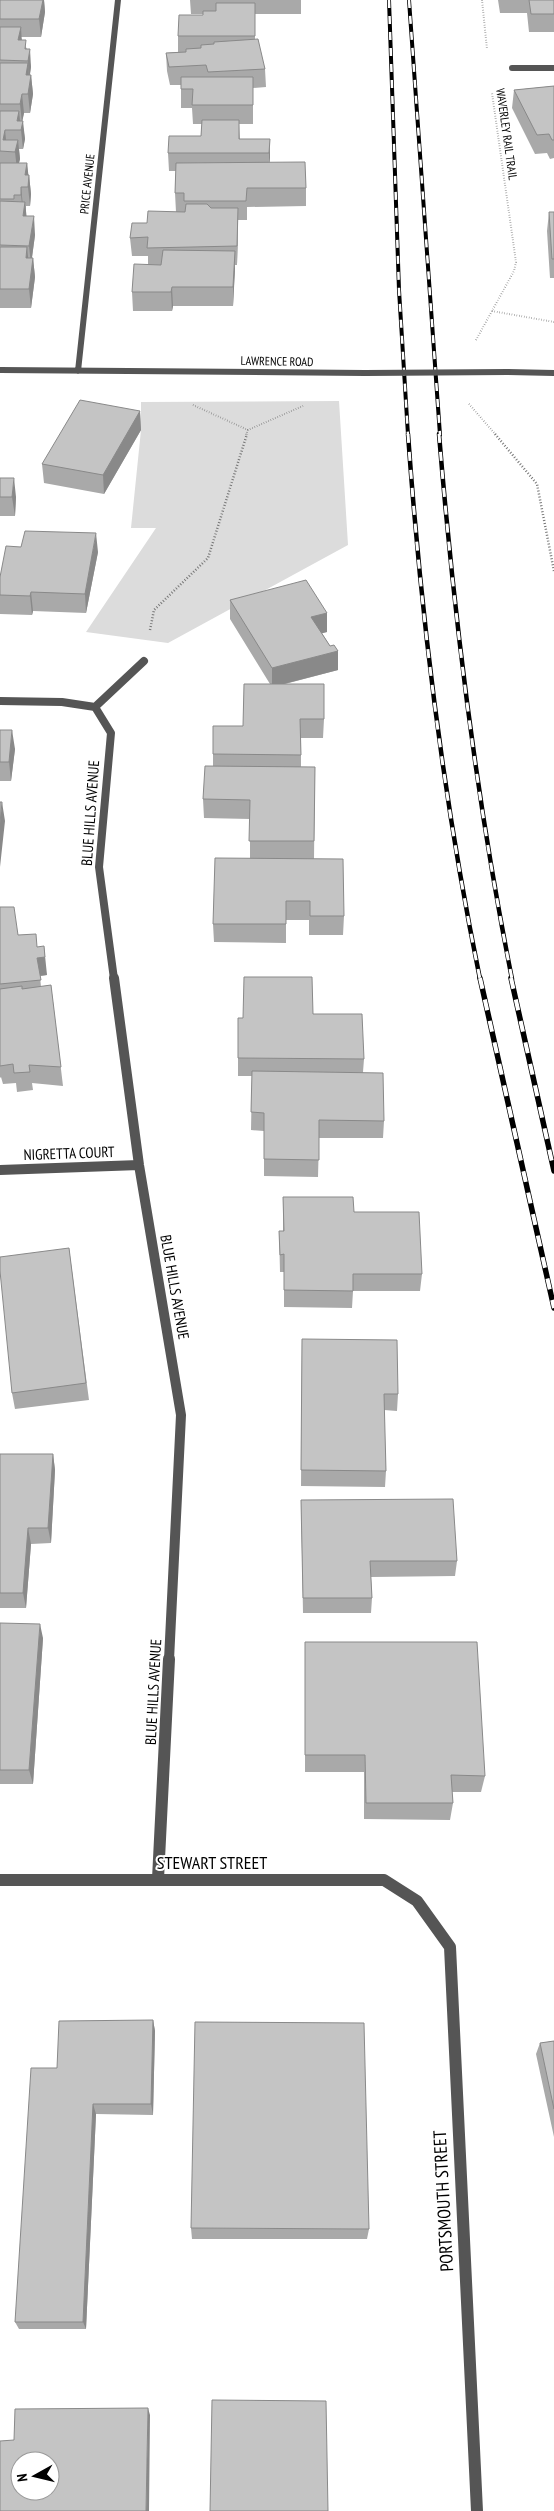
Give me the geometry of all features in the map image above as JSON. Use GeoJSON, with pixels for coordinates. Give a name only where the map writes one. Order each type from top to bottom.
{"type":"FeatureCollection","features":[{"type":"Feature","properties":{"kind":"street","name":"PRICE AVENUE"},"geometry":{"type":"LineString","coordinates":[[78,371],[118,0]]}},
{"type":"Feature","properties":{"kind":"street"},"geometry":{"type":"LineString","coordinates":[[512,68],[554,68]]}},
{"type":"Feature","properties":{"kind":"street","name":"LAWRENCE ROAD"},"geometry":{"type":"LineString","coordinates":[[0,370],[554,373]]}},
{"type":"Feature","properties":{"kind":"street"},"geometry":{"type":"LineString","coordinates":[[0,701],[62,702],[95,707],[144,662]]}},
{"type":"Feature","properties":{"kind":"street","name":"BLUE HILLS AVENUE"},"geometry":{"type":"LineString","coordinates":[[95,707],[111,733],[99,867],[139,1165],[181,1415],[158,1879]]}},
{"type":"Feature","properties":{"kind":"street","name":"NIGRETTA COURT"},"geometry":{"type":"LineString","coordinates":[[0,1170],[139,1165]]}},
{"type":"Feature","properties":{"kind":"street","name":"STEWART STREET"},"geometry":{"type":"LineString","coordinates":[[0,1880],[384,1880],[417,1901]]}},
{"type":"Feature","properties":{"kind":"street","name":"PORTSMOUTH STREET"},"geometry":{"type":"LineString","coordinates":[[417,1901],[450,1947],[477,2511]]}},
{"type":"Feature","properties":{"kind":"path"},"geometry":{"type":"LineString","coordinates":[[482,0],[487,51]]}},
{"type":"Feature","properties":{"kind":"path","name":"WAVERLEY RAIL TRAIL"},"geometry":{"type":"LineString","coordinates":[[492,92],[516,262],[514,271]]}},
{"type":"Feature","properties":{"kind":"path"},"geometry":{"type":"LineString","coordinates":[[492,311],[554,322]]}},
{"type":"Feature","properties":{"kind":"path"},"geometry":{"type":"LineString","coordinates":[[187,402],[248,430],[309,403]]}},
{"type":"Feature","properties":{"kind":"path"},"geometry":{"type":"LineString","coordinates":[[144,662],[154,610],[208,558],[248,430]]}},
{"type":"Feature","properties":{"kind":"path"},"geometry":{"type":"LineString","coordinates":[[506,447],[537,484],[554,571]]}},
{"type":"Feature","properties":{"kind":"shaded area"},"geometry":{"type":"Polygon","coordinates":[[[339,401],[348,545],[168,643],[86,632],[156,528],[131,528],[141,430],[141,402],[339,401]]]}},
{"type":"Feature","properties":{"kind":"building"},"geometry":{"type":"Polygon","coordinates":[[[0,0],[43,0],[39,19],[0,19],[0,0]]]}},
{"type":"Feature","properties":{"kind":"building"},"geometry":{"type":"Polygon","coordinates":[[[529,0],[554,0],[554,14],[531,14],[529,0]]]}},
{"type":"Feature","properties":{"kind":"building"},"geometry":{"type":"Polygon","coordinates":[[[216,3],[255,3],[255,36],[178,36],[179,15],[203,15],[203,11],[216,11],[216,3]]]}},
{"type":"Feature","properties":{"kind":"building"},"geometry":{"type":"Polygon","coordinates":[[[0,27],[21,27],[18,40],[26,40],[25,49],[30,49],[28,61],[0,60],[0,27]]]}},
{"type":"Feature","properties":{"kind":"building"},"geometry":{"type":"Polygon","coordinates":[[[258,39],[265,69],[208,72],[206,65],[169,67],[166,53],[186,52],[186,49],[201,48],[201,45],[214,44],[214,42],[258,39]]]}},
{"type":"Feature","properties":{"kind":"building"},"geometry":{"type":"Polygon","coordinates":[[[0,63],[28,63],[26,75],[31,75],[28,94],[22,94],[20,104],[0,104],[0,63]]]}},
{"type":"Feature","properties":{"kind":"building"},"geometry":{"type":"Polygon","coordinates":[[[181,77],[253,77],[253,105],[192,105],[193,89],[181,89],[181,77]]]}},
{"type":"Feature","properties":{"kind":"building"},"geometry":{"type":"Polygon","coordinates":[[[554,86],[554,140],[552,140],[549,134],[537,135],[514,90],[554,86]]]}},
{"type":"Feature","properties":{"kind":"building"},"geometry":{"type":"Polygon","coordinates":[[[0,111],[19,111],[17,121],[23,121],[21,130],[5,130],[3,140],[18,140],[15,152],[0,151],[0,111]]]}},
{"type":"Feature","properties":{"kind":"building"},"geometry":{"type":"Polygon","coordinates":[[[202,120],[239,120],[239,139],[270,139],[269,153],[168,153],[169,136],[201,136],[202,120]]]}},
{"type":"Feature","properties":{"kind":"building"},"geometry":{"type":"Polygon","coordinates":[[[305,162],[306,188],[247,188],[246,201],[184,201],[184,193],[175,193],[176,163],[305,162]]]}},
{"type":"Feature","properties":{"kind":"building"},"geometry":{"type":"Polygon","coordinates":[[[0,163],[27,163],[25,175],[29,175],[28,187],[21,187],[21,195],[14,195],[14,199],[0,199],[0,163]]]}},
{"type":"Feature","properties":{"kind":"building"},"geometry":{"type":"Polygon","coordinates":[[[0,201],[25,202],[23,216],[34,216],[29,246],[0,245],[0,201]]]}},
{"type":"Feature","properties":{"kind":"building"},"geometry":{"type":"Polygon","coordinates":[[[186,204],[207,204],[211,208],[238,208],[237,246],[147,248],[148,237],[130,238],[132,223],[147,223],[148,211],[185,212],[186,204]]]}},
{"type":"Feature","properties":{"kind":"building"},"geometry":{"type":"Polygon","coordinates":[[[549,212],[554,212],[554,259],[552,259],[549,212]]]}},
{"type":"Feature","properties":{"kind":"building"},"geometry":{"type":"Polygon","coordinates":[[[0,247],[27,247],[26,258],[33,258],[29,289],[0,289],[0,247]]]}},
{"type":"Feature","properties":{"kind":"building"},"geometry":{"type":"Polygon","coordinates":[[[163,250],[235,251],[233,287],[172,287],[171,292],[132,292],[134,264],[161,265],[163,250]]]}},
{"type":"Feature","properties":{"kind":"building"},"geometry":{"type":"Polygon","coordinates":[[[80,400],[140,411],[103,475],[42,464],[80,400]]]}},
{"type":"Feature","properties":{"kind":"building"},"geometry":{"type":"Polygon","coordinates":[[[0,478],[14,478],[12,497],[0,497],[0,478]]]}},
{"type":"Feature","properties":{"kind":"building"},"geometry":{"type":"Polygon","coordinates":[[[25,531],[96,533],[85,594],[31,592],[30,596],[0,595],[0,577],[6,546],[21,547],[25,531]]]}},
{"type":"Feature","properties":{"kind":"building"},"geometry":{"type":"Polygon","coordinates":[[[306,580],[327,613],[311,617],[330,646],[334,645],[338,651],[272,668],[230,600],[306,580]]]}},
{"type":"Feature","properties":{"kind":"building"},"geometry":{"type":"Polygon","coordinates":[[[244,684],[324,684],[324,719],[300,719],[301,755],[213,754],[213,726],[243,726],[244,684]]]}},
{"type":"Feature","properties":{"kind":"building"},"geometry":{"type":"Polygon","coordinates":[[[0,730],[12,730],[9,762],[0,762],[0,730]]]}},
{"type":"Feature","properties":{"kind":"building"},"geometry":{"type":"Polygon","coordinates":[[[205,766],[315,767],[314,841],[249,841],[250,800],[203,799],[205,766]]]}},
{"type":"Feature","properties":{"kind":"building"},"geometry":{"type":"Polygon","coordinates":[[[0,802],[2,802],[0,823],[0,802]]]}},
{"type":"Feature","properties":{"kind":"building"},"geometry":{"type":"Polygon","coordinates":[[[215,858],[343,859],[344,916],[310,916],[310,901],[286,901],[286,924],[213,924],[215,858]]]}},
{"type":"Feature","properties":{"kind":"building"},"geometry":{"type":"Polygon","coordinates":[[[0,907],[14,907],[18,935],[36,934],[37,947],[44,946],[45,957],[37,958],[41,980],[0,984],[0,907]]]}},
{"type":"Feature","properties":{"kind":"building"},"geometry":{"type":"Polygon","coordinates":[[[244,977],[312,977],[313,1014],[362,1014],[364,1059],[238,1058],[238,1018],[243,1018],[244,977]]]}},
{"type":"Feature","properties":{"kind":"building"},"geometry":{"type":"Polygon","coordinates":[[[51,985],[61,1067],[29,1065],[30,1072],[14,1073],[13,1064],[0,1066],[0,989],[22,986],[22,989],[51,985]]]}},
{"type":"Feature","properties":{"kind":"building"},"geometry":{"type":"Polygon","coordinates":[[[252,1071],[383,1073],[384,1121],[319,1120],[319,1160],[264,1159],[264,1113],[251,1112],[252,1071]]]}},
{"type":"Feature","properties":{"kind":"building"},"geometry":{"type":"Polygon","coordinates":[[[283,1197],[353,1197],[354,1212],[419,1212],[422,1274],[353,1274],[353,1291],[284,1290],[284,1254],[280,1255],[279,1231],[284,1231],[283,1197]]]}},
{"type":"Feature","properties":{"kind":"building"},"geometry":{"type":"Polygon","coordinates":[[[69,1248],[86,1383],[12,1393],[0,1257],[69,1248]]]}},
{"type":"Feature","properties":{"kind":"building"},"geometry":{"type":"Polygon","coordinates":[[[302,1339],[397,1340],[398,1394],[384,1394],[386,1471],[301,1470],[302,1339]]]}},
{"type":"Feature","properties":{"kind":"building"},"geometry":{"type":"Polygon","coordinates":[[[0,1454],[53,1454],[48,1528],[28,1528],[23,1593],[0,1593],[0,1454]]]}},
{"type":"Feature","properties":{"kind":"building"},"geometry":{"type":"Polygon","coordinates":[[[453,1499],[457,1561],[370,1561],[372,1598],[303,1598],[301,1500],[453,1499]]]}},
{"type":"Feature","properties":{"kind":"building"},"geometry":{"type":"Polygon","coordinates":[[[0,1623],[40,1624],[29,1770],[0,1770],[0,1623]]]}},
{"type":"Feature","properties":{"kind":"building"},"geometry":{"type":"Polygon","coordinates":[[[305,1642],[477,1642],[485,1776],[451,1775],[453,1803],[366,1803],[365,1755],[305,1755],[305,1642]]]}},
{"type":"Feature","properties":{"kind":"building"},"geometry":{"type":"Polygon","coordinates":[[[153,2020],[151,2104],[93,2104],[83,2322],[15,2322],[31,2068],[57,2068],[59,2021],[153,2020]]]}},
{"type":"Feature","properties":{"kind":"building"},"geometry":{"type":"Polygon","coordinates":[[[195,2022],[364,2023],[369,2229],[191,2228],[195,2022]]]}},
{"type":"Feature","properties":{"kind":"building"},"geometry":{"type":"Polygon","coordinates":[[[554,2041],[554,2109],[540,2043],[554,2041]]]}},
{"type":"Feature","properties":{"kind":"building"},"geometry":{"type":"Polygon","coordinates":[[[212,2400],[326,2401],[328,2511],[210,2511],[212,2400]]]}},
{"type":"Feature","properties":{"kind":"building"},"geometry":{"type":"Polygon","coordinates":[[[148,2408],[146,2511],[0,2511],[0,2441],[14,2440],[15,2409],[148,2408]]]}},
{"type":"Feature","properties":{"kind":"railway"},"geometry":{"type":"LineString","coordinates":[[389,0],[399,290],[408,435]]}},
{"type":"Feature","properties":{"kind":"railway"},"geometry":{"type":"LineString","coordinates":[[409,0],[440,435]]}},
{"type":"Feature","properties":{"kind":"railway"},"geometry":{"type":"LineString","coordinates":[[408,434],[413,503],[435,708],[455,844],[480,979]]}},
{"type":"Feature","properties":{"kind":"railway"},"geometry":{"type":"LineString","coordinates":[[439,434],[459,639],[477,776],[512,979]]}},
{"type":"Feature","properties":{"kind":"railway"},"geometry":{"type":"LineString","coordinates":[[480,978],[554,1308]]}},
{"type":"Feature","properties":{"kind":"railway"},"geometry":{"type":"LineString","coordinates":[[511,978],[554,1171]]}}]}
